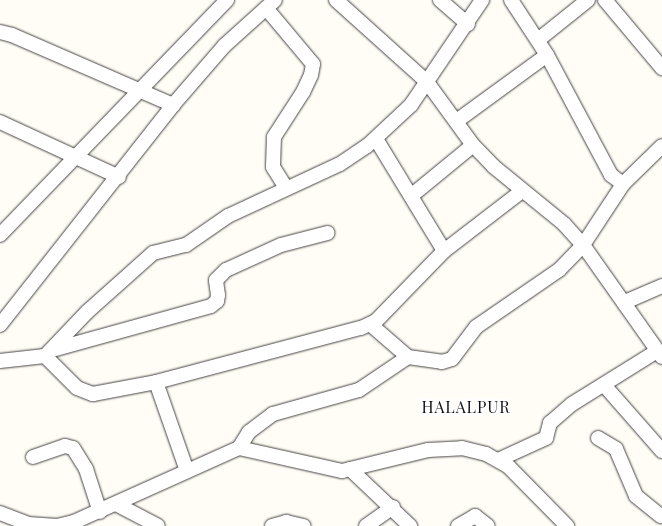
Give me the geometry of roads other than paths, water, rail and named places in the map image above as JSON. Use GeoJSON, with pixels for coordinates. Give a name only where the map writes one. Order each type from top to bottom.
{"type":"FeatureCollection","features":[{"type":"Feature","properties":{"kind":"street"},"geometry":{"type":"LineString","coordinates":[[0,235],[77,155],[143,91],[227,0]]}},
{"type":"Feature","properties":{"kind":"street"},"geometry":{"type":"LineString","coordinates":[[336,0],[428,82],[458,120],[473,145],[522,191],[564,224],[583,245],[625,302],[659,354],[604,384],[554,419],[546,438],[498,460]]}},
{"type":"Feature","properties":{"kind":"street"},"geometry":{"type":"LineString","coordinates":[[440,0],[468,24]]}},
{"type":"Feature","properties":{"kind":"street"},"geometry":{"type":"LineString","coordinates":[[48,353],[87,312],[153,254],[186,245],[228,216],[340,164],[376,139],[406,111],[468,24],[482,0]]}},
{"type":"Feature","properties":{"kind":"street"},"geometry":{"type":"LineString","coordinates":[[511,0],[538,40],[606,168],[614,179],[622,184]]}},
{"type":"Feature","properties":{"kind":"street"},"geometry":{"type":"LineString","coordinates":[[538,40],[588,0]]}},
{"type":"Feature","properties":{"kind":"street"},"geometry":{"type":"LineString","coordinates":[[605,0],[662,68]]}},
{"type":"Feature","properties":{"kind":"street"},"geometry":{"type":"LineString","coordinates":[[0,325],[119,177],[173,105],[220,50],[271,4],[313,64],[312,75],[303,92],[274,137],[272,167],[286,188]]}},
{"type":"Feature","properties":{"kind":"street"},"geometry":{"type":"LineString","coordinates":[[0,32],[12,34],[173,105]]}},
{"type":"Feature","properties":{"kind":"street"},"geometry":{"type":"LineString","coordinates":[[458,120],[546,55]]}},
{"type":"Feature","properties":{"kind":"street"},"geometry":{"type":"LineString","coordinates":[[0,122],[77,155],[119,177]]}},
{"type":"Feature","properties":{"kind":"street"},"geometry":{"type":"LineString","coordinates":[[376,139],[444,251]]}},
{"type":"Feature","properties":{"kind":"street"},"geometry":{"type":"LineString","coordinates":[[411,196],[473,145]]}},
{"type":"Feature","properties":{"kind":"street"},"geometry":{"type":"LineString","coordinates":[[370,324],[408,357],[442,362],[452,358],[476,327],[543,283],[583,245],[622,184],[662,146]]}},
{"type":"Feature","properties":{"kind":"street"},"geometry":{"type":"LineString","coordinates":[[48,353],[84,392],[101,394],[156,382],[370,324],[444,251],[522,191]]}},
{"type":"Feature","properties":{"kind":"street"},"geometry":{"type":"LineString","coordinates":[[0,361],[48,353],[211,306],[218,295],[216,280],[226,270],[281,245],[327,233]]}},
{"type":"Feature","properties":{"kind":"street"},"geometry":{"type":"LineString","coordinates":[[625,302],[662,286]]}},
{"type":"Feature","properties":{"kind":"street"},"geometry":{"type":"LineString","coordinates":[[0,513],[28,524],[57,526],[74,524],[239,448],[249,432],[273,414],[359,390],[408,357]]}},
{"type":"Feature","properties":{"kind":"street"},"geometry":{"type":"LineString","coordinates":[[156,382],[187,471]]}},
{"type":"Feature","properties":{"kind":"street"},"geometry":{"type":"LineString","coordinates":[[604,384],[662,451]]}},
{"type":"Feature","properties":{"kind":"street"},"geometry":{"type":"LineString","coordinates":[[598,438],[616,449],[636,496],[660,518]]}},
{"type":"Feature","properties":{"kind":"street"},"geometry":{"type":"LineString","coordinates":[[32,457],[65,446],[73,448],[86,469],[100,512]]}},
{"type":"Feature","properties":{"kind":"street"},"geometry":{"type":"LineString","coordinates":[[239,448],[307,465],[350,469],[402,456],[452,448],[475,451],[498,460],[567,526]]}},
{"type":"Feature","properties":{"kind":"street"},"geometry":{"type":"LineString","coordinates":[[350,469],[410,526]]}},
{"type":"Feature","properties":{"kind":"street"},"geometry":{"type":"LineString","coordinates":[[116,504],[158,526]]}},
{"type":"Feature","properties":{"kind":"street"},"geometry":{"type":"LineString","coordinates":[[366,526],[393,508]]}},
{"type":"Feature","properties":{"kind":"street"},"geometry":{"type":"LineString","coordinates":[[458,526],[475,516],[488,526]]}},
{"type":"Feature","properties":{"kind":"street"},"geometry":{"type":"LineString","coordinates":[[272,526],[286,522],[304,526]]}},
{"type":"Feature","properties":{"kind":"district","name":"HALALPUR"},"geometry":{"type":"Point","coordinates":[466,407]}}]}
